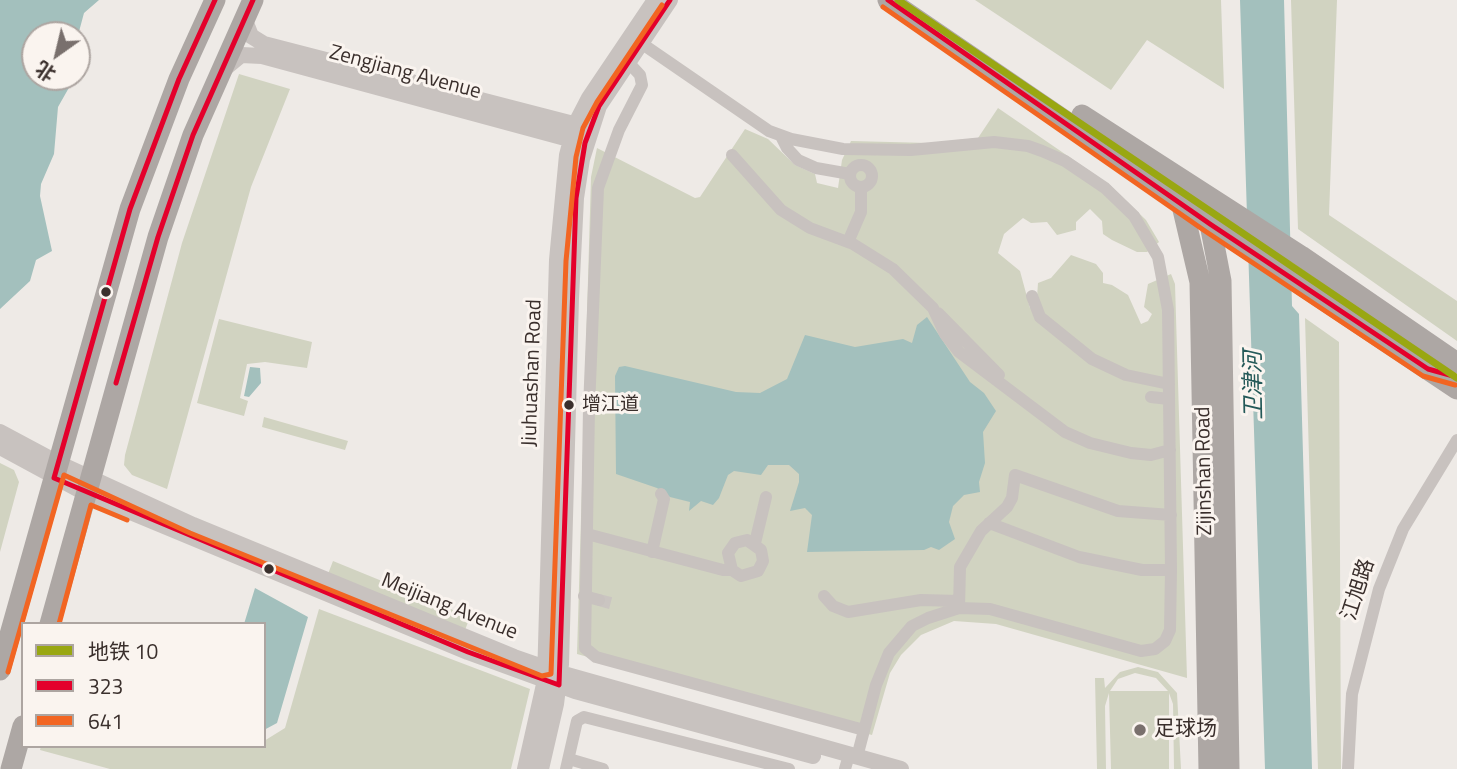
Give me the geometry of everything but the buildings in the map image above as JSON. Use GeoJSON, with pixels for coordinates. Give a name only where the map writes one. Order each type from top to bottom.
{"type":"FeatureCollection","features":[{"type":"Feature","properties":{"kind":"main road"},"geometry":{"type":"LineString","coordinates":[[0,670],[131,209],[178,79],[215,0]]}},
{"type":"Feature","properties":{"kind":"main road"},"geometry":{"type":"LineString","coordinates":[[888,0],[1242,246],[1457,388]]}},
{"type":"Feature","properties":{"kind":"main road"},"geometry":{"type":"LineString","coordinates":[[912,0],[1173,176],[1240,215],[1452,358]]}},
{"type":"Feature","properties":{"kind":"main road"},"geometry":{"type":"LineString","coordinates":[[51,622],[158,237],[193,135],[249,9]]}},
{"type":"Feature","properties":{"kind":"main road","name":"Zijinshan Road"},"geometry":{"type":"LineString","coordinates":[[1173,176],[1200,282],[1209,769]]}},
{"type":"Feature","properties":{"kind":"main road","name":"Zijinshan Road"},"geometry":{"type":"LineString","coordinates":[[1203,193],[1221,281],[1229,769]]}},
{"type":"Feature","properties":{"kind":"main road"},"geometry":{"type":"LineString","coordinates":[[1427,369],[1457,377]]}},
{"type":"Feature","properties":{"kind":"main road"},"geometry":{"type":"LineString","coordinates":[[11,769],[21,733]]}},
{"type":"Feature","properties":{"kind":"street","name":"Jiuhuashan Road"},"geometry":{"type":"LineString","coordinates":[[541,769],[552,677],[560,204],[581,134],[654,0]]}},
{"type":"Feature","properties":{"kind":"street","name":"Jiuhuashan Road"},"geometry":{"type":"LineString","coordinates":[[581,134],[670,0]]}},
{"type":"Feature","properties":{"kind":"street","name":"Zengjiang Avenue"},"geometry":{"type":"LineString","coordinates":[[249,9],[251,36],[264,44],[581,134]]}},
{"type":"Feature","properties":{"kind":"street"},"geometry":{"type":"LineString","coordinates":[[641,43],[769,131],[781,136],[862,150],[911,150],[994,142],[1028,146],[1065,161],[1105,188],[1134,216],[1158,257],[1168,310],[1171,570],[1170,630],[1165,641],[1155,649],[1133,649],[990,609],[921,600],[848,612],[833,606],[824,596]]}},
{"type":"Feature","properties":{"kind":"street","name":"Zengjiang Avenue"},"geometry":{"type":"LineString","coordinates":[[219,73],[241,55],[262,56],[581,134]]}},
{"type":"Feature","properties":{"kind":"street"},"geometry":{"type":"LineString","coordinates":[[628,62],[640,75],[642,85],[619,130],[598,188],[583,641],[592,656],[864,730]]}},
{"type":"Feature","properties":{"kind":"street"},"geometry":{"type":"LineString","coordinates":[[781,136],[792,156],[804,163],[850,174]]}},
{"type":"Feature","properties":{"kind":"street"},"geometry":{"type":"LineString","coordinates":[[861,165],[862,150]]}},
{"type":"Feature","properties":{"kind":"street"},"geometry":{"type":"LineString","coordinates":[[732,155],[781,210],[810,228],[848,242],[893,269],[933,308],[945,334],[959,352],[1065,432],[1090,443],[1151,455],[1170,450]]}},
{"type":"Feature","properties":{"kind":"street"},"geometry":{"type":"LineString","coordinates":[[861,165],[855,166],[850,174],[852,183],[862,187]]}},
{"type":"Feature","properties":{"kind":"street"},"geometry":{"type":"LineString","coordinates":[[861,165],[871,174],[870,181],[862,187]]}},
{"type":"Feature","properties":{"kind":"street"},"geometry":{"type":"LineString","coordinates":[[848,242],[861,212],[862,187]]}},
{"type":"Feature","properties":{"kind":"street"},"geometry":{"type":"LineString","coordinates":[[1032,296],[1040,317],[1092,359],[1126,375],[1169,384]]}},
{"type":"Feature","properties":{"kind":"street"},"geometry":{"type":"LineString","coordinates":[[1151,397],[1169,399]]}},
{"type":"Feature","properties":{"kind":"street","name":"Meijiang Avenue"},"geometry":{"type":"LineString","coordinates":[[0,432],[56,470]]}},
{"type":"Feature","properties":{"kind":"street","name":"江旭路"},"geometry":{"type":"LineString","coordinates":[[1348,769],[1352,694],[1379,589],[1403,529],[1457,440]]}},
{"type":"Feature","properties":{"kind":"street","name":"Meijiang Avenue"},"geometry":{"type":"LineString","coordinates":[[0,447],[88,486],[193,525],[552,677],[854,763],[901,769]]}},
{"type":"Feature","properties":{"kind":"street"},"geometry":{"type":"LineString","coordinates":[[959,605],[960,567],[989,523],[1012,498],[1015,475],[1118,511],[1171,515]]}},
{"type":"Feature","properties":{"kind":"street"},"geometry":{"type":"LineString","coordinates":[[652,552],[664,499],[662,494]]}},
{"type":"Feature","properties":{"kind":"street"},"geometry":{"type":"LineString","coordinates":[[587,534],[747,576],[758,571],[763,555],[755,543],[766,497]]}},
{"type":"Feature","properties":{"kind":"street"},"geometry":{"type":"LineString","coordinates":[[989,523],[1079,558],[1142,570],[1171,570]]}},
{"type":"Feature","properties":{"kind":"street"},"geometry":{"type":"LineString","coordinates":[[732,570],[727,559],[731,547],[741,541],[755,543]]}},
{"type":"Feature","properties":{"kind":"street"},"geometry":{"type":"LineString","coordinates":[[584,596],[599,600]]}},
{"type":"Feature","properties":{"kind":"street"},"geometry":{"type":"LineString","coordinates":[[854,763],[882,668],[899,639],[912,626],[959,605]]}},
{"type":"Feature","properties":{"kind":"street","name":"Jiuhuashan Road"},"geometry":{"type":"LineString","coordinates":[[525,769],[552,677]]}},
{"type":"Feature","properties":{"kind":"street"},"geometry":{"type":"LineString","coordinates":[[603,769],[568,764],[578,721],[584,717],[789,769]]}},
{"type":"Feature","properties":{"kind":"street"},"geometry":{"type":"LineString","coordinates":[[729,769],[733,754]]}},
{"type":"Feature","properties":{"kind":"green space"},"geometry":{"type":"Polygon","coordinates":[[[975,0],[1221,0],[1224,89],[1147,40],[1111,90],[975,0]]]}},
{"type":"Feature","properties":{"kind":"green space"},"geometry":{"type":"Polygon","coordinates":[[[1291,0],[1337,0],[1329,215],[1457,301],[1457,341],[1298,229],[1291,0]]]}},
{"type":"Feature","properties":{"kind":"green space"},"geometry":{"type":"Polygon","coordinates":[[[239,74],[290,89],[251,187],[167,489],[132,475],[124,465],[125,455],[182,243],[239,74]]]}},
{"type":"Feature","properties":{"kind":"green space"},"geometry":{"type":"Polygon","coordinates":[[[998,108],[1110,185],[1146,220],[1159,242],[1147,252],[1137,252],[1103,234],[1102,221],[1090,209],[1076,222],[1076,230],[1057,235],[1047,222],[1031,223],[1023,218],[1004,234],[998,253],[1020,271],[1030,308],[1037,297],[1038,283],[1051,278],[1071,255],[1096,264],[1103,273],[1103,283],[1128,295],[1141,324],[1148,321],[1152,314],[1144,307],[1148,284],[1171,274],[1175,284],[1187,678],[996,624],[954,621],[921,635],[901,655],[890,673],[872,735],[577,654],[591,177],[597,148],[695,198],[700,197],[745,129],[768,139],[795,165],[815,174],[817,183],[838,188],[842,160],[851,141],[929,143],[978,138],[998,108]]]}},
{"type":"Feature","properties":{"kind":"green space"},"geometry":{"type":"Polygon","coordinates":[[[1305,318],[1339,342],[1341,769],[1318,769],[1305,318]]]}},
{"type":"Feature","properties":{"kind":"green space"},"geometry":{"type":"Polygon","coordinates":[[[219,319],[312,342],[307,368],[265,362],[247,364],[240,398],[248,401],[244,416],[197,403],[219,319]]]}},
{"type":"Feature","properties":{"kind":"green space"},"geometry":{"type":"Polygon","coordinates":[[[264,417],[348,441],[345,450],[262,427],[264,417]]]}},
{"type":"Feature","properties":{"kind":"green space"},"geometry":{"type":"Polygon","coordinates":[[[0,463],[14,470],[19,482],[0,552],[0,463]]]}},
{"type":"Feature","properties":{"kind":"green space"},"geometry":{"type":"Polygon","coordinates":[[[333,561],[470,617],[465,630],[328,574],[333,561]]]}},
{"type":"Feature","properties":{"kind":"green space"},"geometry":{"type":"Polygon","coordinates":[[[319,609],[530,689],[511,769],[110,769],[40,750],[266,748],[266,740],[285,728],[319,609]]]}},
{"type":"Feature","properties":{"kind":"green space","name":"足球场"},"geometry":{"type":"Polygon","coordinates":[[[1138,667],[1158,672],[1177,693],[1181,769],[1174,769],[1173,704],[1169,693],[1169,769],[1111,769],[1109,693],[1105,706],[1106,769],[1097,769],[1095,678],[1104,678],[1105,688],[1120,672],[1138,667]],[[1135,673],[1118,679],[1110,691],[1168,691],[1156,678],[1135,673]]]}},
{"type":"Feature","properties":{"kind":"water"},"geometry":{"type":"Polygon","coordinates":[[[0,0],[99,0],[84,13],[82,21],[21,21],[21,91],[67,91],[58,107],[54,154],[41,184],[40,196],[52,251],[36,260],[30,281],[0,309],[0,0]]]}},
{"type":"Feature","properties":{"kind":"water","name":"卫津河"},"geometry":{"type":"Polygon","coordinates":[[[1240,0],[1284,0],[1292,306],[1299,314],[1312,769],[1265,769],[1240,0]]]}},
{"type":"Feature","properties":{"kind":"water"},"geometry":{"type":"Polygon","coordinates":[[[927,317],[970,382],[984,393],[996,411],[983,432],[985,463],[979,482],[980,492],[964,495],[953,506],[949,522],[955,539],[939,550],[931,547],[924,550],[807,552],[812,515],[805,508],[790,511],[799,474],[789,465],[768,465],[761,475],[734,471],[728,475],[719,498],[713,505],[701,501],[689,511],[690,502],[670,497],[657,488],[616,474],[615,376],[619,367],[625,366],[736,392],[760,393],[787,379],[805,335],[855,347],[903,339],[912,343],[917,325],[927,317]]]}},
{"type":"Feature","properties":{"kind":"water"},"geometry":{"type":"Polygon","coordinates":[[[250,367],[260,368],[261,383],[249,397],[244,396],[250,367]]]}},
{"type":"Feature","properties":{"kind":"water"},"geometry":{"type":"Polygon","coordinates":[[[255,588],[308,617],[277,723],[266,729],[266,622],[245,622],[255,588]]]}},
{"type":"Feature","properties":{"kind":"tunnel"},"geometry":{"type":"LineString","coordinates":[[599,600],[614,604]]}},
{"type":"Feature","properties":{"kind":"metro line","name":"10"},"geometry":{"type":"LineString","coordinates":[[898,0],[1457,378]]}},
{"type":"Feature","properties":{"kind":"transit line","name":"323"},"geometry":{"type":"LineString","coordinates":[[215,0],[179,79],[130,209],[54,478],[468,652],[559,685],[576,198],[585,143],[599,106],[670,0]]}},
{"type":"Feature","properties":{"kind":"transit line","name":"323"},"geometry":{"type":"LineString","coordinates":[[116,383],[158,237],[193,135],[253,0]]}},
{"type":"Feature","properties":{"kind":"transit line","name":"323"},"geometry":{"type":"LineString","coordinates":[[888,0],[1210,224],[1428,369],[1457,377]]}},
{"type":"Feature","properties":{"kind":"transit line","name":"641"},"geometry":{"type":"LineString","coordinates":[[22,622],[64,475],[190,533],[542,676],[551,674],[566,261],[576,157],[583,128],[597,102],[662,5]]}},
{"type":"Feature","properties":{"kind":"transit line","name":"641"},"geometry":{"type":"LineString","coordinates":[[883,7],[1205,231],[1423,376],[1455,385]]}},
{"type":"Feature","properties":{"kind":"transit line","name":"641"},"geometry":{"type":"LineString","coordinates":[[60,622],[91,505],[127,520]]}},
{"type":"Feature","properties":{"kind":"transit line","name":"641"},"geometry":{"type":"LineString","coordinates":[[8,672],[21,626]]}},
{"type":"Feature","properties":{"kind":"place","name":"增江道"},"geometry":{"type":"Point","coordinates":[569,405]}},
{"type":"Feature","properties":{"kind":"place","name":"足球场"},"geometry":{"type":"Point","coordinates":[1140,730]}}]}
